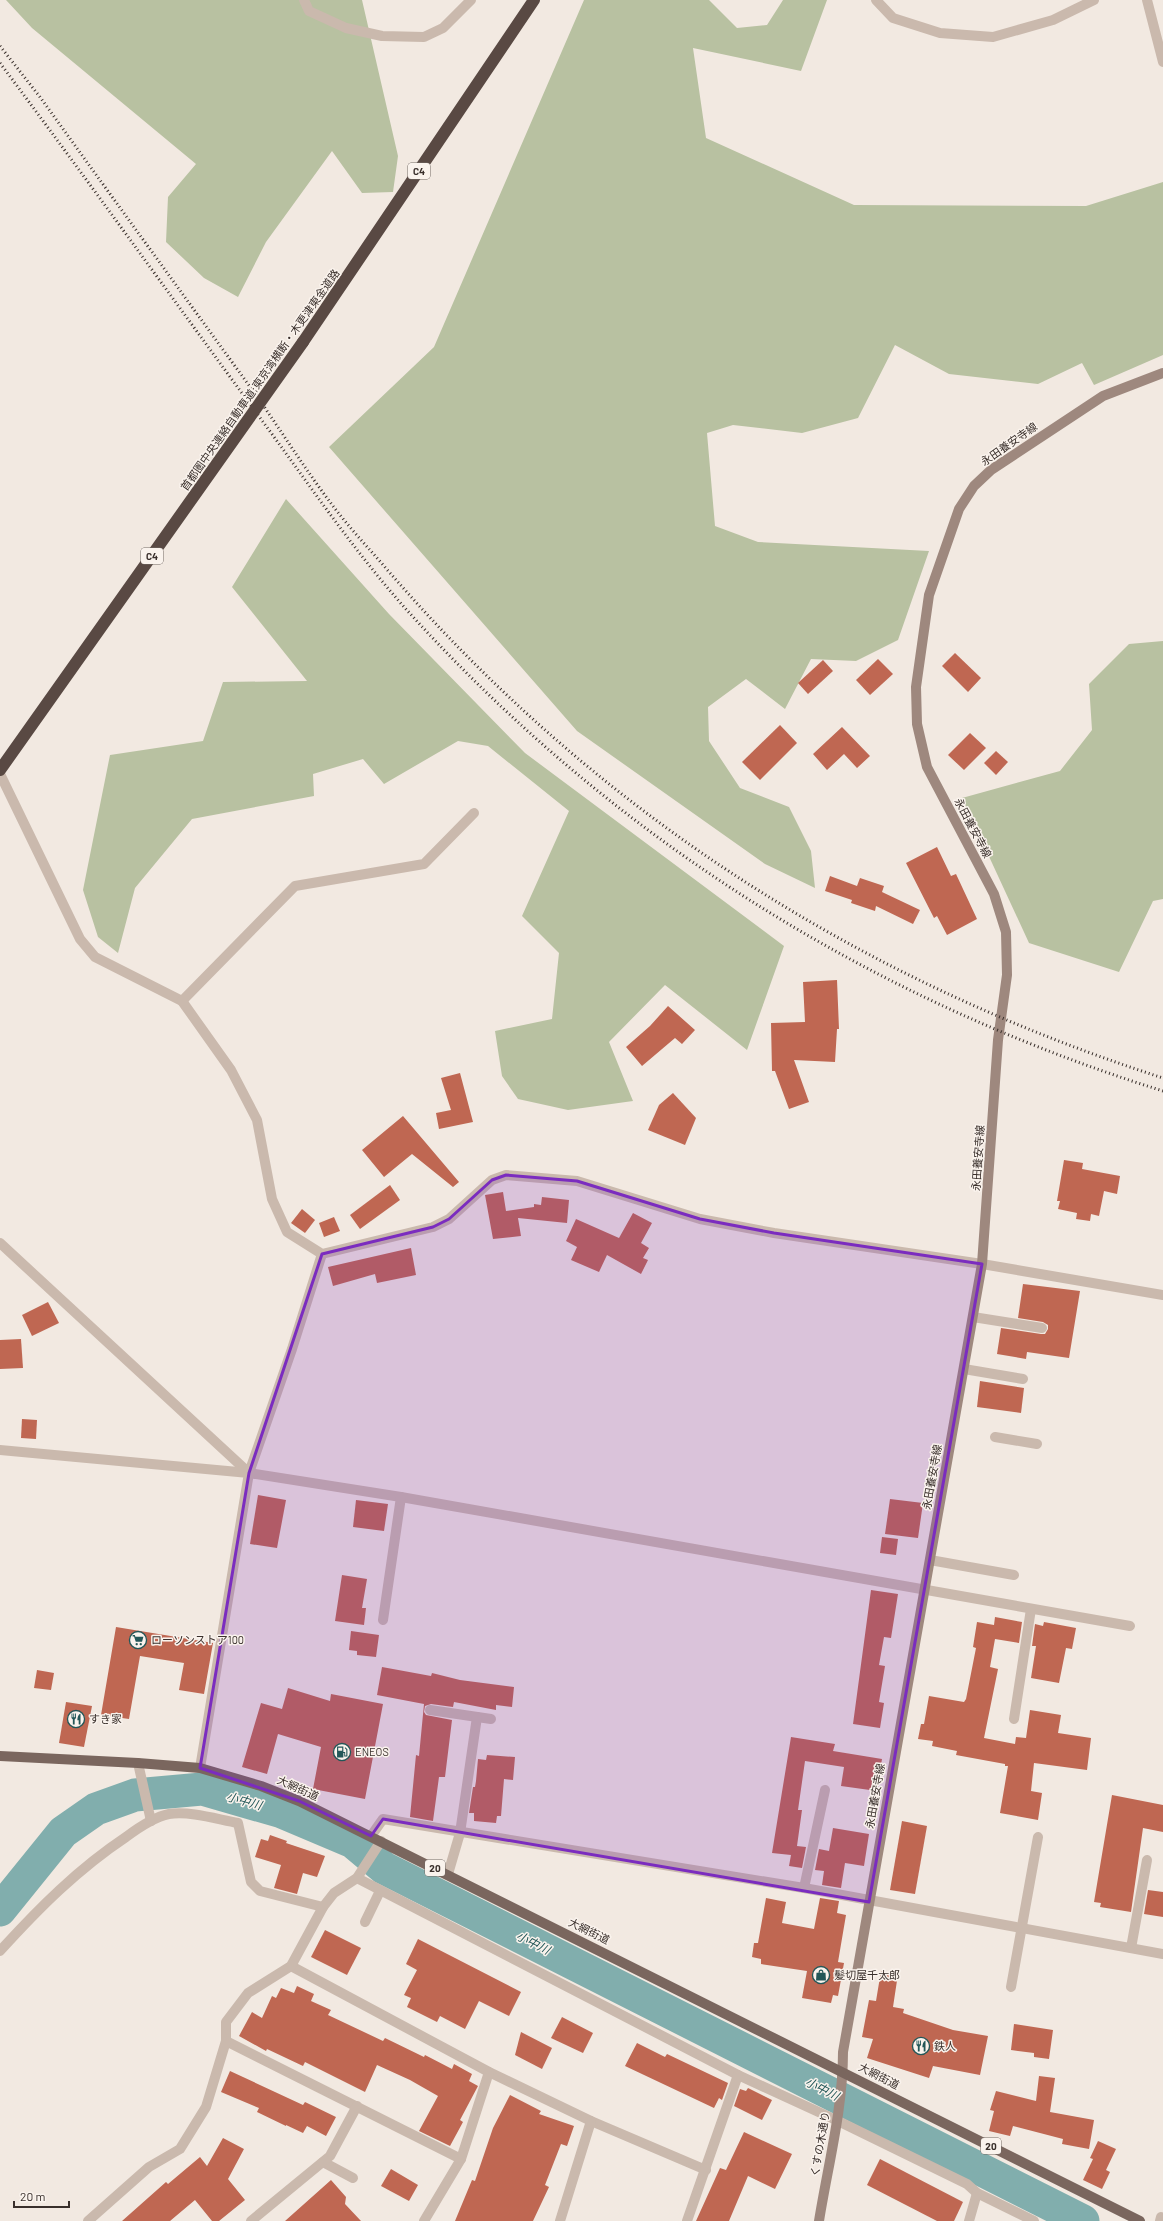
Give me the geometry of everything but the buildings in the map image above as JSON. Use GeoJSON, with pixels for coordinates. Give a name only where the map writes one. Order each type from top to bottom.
{"type":"FeatureCollection","features":[{"type":"Feature","properties":{"kind":"highway","name":"首都圏中央連絡自動車道;東京湾横断・木更津東金道路"},"geometry":{"type":"LineString","coordinates":[[0,770],[303,342],[534,0]]}},
{"type":"Feature","properties":{"kind":"main road","name":"大網街道"},"geometry":{"type":"LineString","coordinates":[[0,1756],[138,1762],[200,1768],[261,1786],[299,1801],[843,2071],[1140,2221]]}},
{"type":"Feature","properties":{"kind":"street"},"geometry":{"type":"LineString","coordinates":[[304,0],[309,11],[346,28],[382,36],[424,37],[443,28],[471,0]]}},
{"type":"Feature","properties":{"kind":"street"},"geometry":{"type":"LineString","coordinates":[[876,0],[893,18],[940,33],[993,37],[1053,20],[1094,0]]}},
{"type":"Feature","properties":{"kind":"street"},"geometry":{"type":"LineString","coordinates":[[1147,0],[1163,62]]}},
{"type":"Feature","properties":{"kind":"street","name":"永田養安寺線"},"geometry":{"type":"LineString","coordinates":[[843,2071],[843,2052],[982,1264],[998,1040],[1007,975],[1006,932],[994,894],[927,767],[917,724],[916,687],[930,595],[960,508],[974,486],[991,470],[1103,396],[1163,373]]}},
{"type":"Feature","properties":{"kind":"street"},"geometry":{"type":"LineString","coordinates":[[0,774],[80,939],[95,957],[182,1001],[231,1070],[257,1120],[272,1199],[287,1232],[322,1254],[433,1227],[449,1219],[492,1180],[506,1175],[577,1181],[700,1219],[774,1234],[982,1264],[1163,1295]]}},
{"type":"Feature","properties":{"kind":"street"},"geometry":{"type":"LineString","coordinates":[[182,1001],[295,886],[424,864],[474,813]]}},
{"type":"Feature","properties":{"kind":"street"},"geometry":{"type":"LineString","coordinates":[[0,1243],[249,1473]]}},
{"type":"Feature","properties":{"kind":"street"},"geometry":{"type":"LineString","coordinates":[[200,1768],[249,1473],[292,1349],[322,1254]]}},
{"type":"Feature","properties":{"kind":"street"},"geometry":{"type":"LineString","coordinates":[[973,1317],[1042,1328]]}},
{"type":"Feature","properties":{"kind":"street"},"geometry":{"type":"LineString","coordinates":[[964,1369],[1023,1379]]}},
{"type":"Feature","properties":{"kind":"street"},"geometry":{"type":"LineString","coordinates":[[995,1437],[1037,1444]]}},
{"type":"Feature","properties":{"kind":"street"},"geometry":{"type":"LineString","coordinates":[[0,1450],[249,1473],[401,1497],[924,1591],[1130,1626]]}},
{"type":"Feature","properties":{"kind":"street"},"geometry":{"type":"LineString","coordinates":[[383,1620],[401,1497]]}},
{"type":"Feature","properties":{"kind":"street"},"geometry":{"type":"LineString","coordinates":[[930,1560],[1014,1575]]}},
{"type":"Feature","properties":{"kind":"street"},"geometry":{"type":"LineString","coordinates":[[1014,1719],[1031,1609]]}},
{"type":"Feature","properties":{"kind":"street"},"geometry":{"type":"LineString","coordinates":[[430,1710],[491,1719]]}},
{"type":"Feature","properties":{"kind":"street"},"geometry":{"type":"LineString","coordinates":[[448,1874],[460,1832],[477,1717]]}},
{"type":"Feature","properties":{"kind":"street"},"geometry":{"type":"LineString","coordinates":[[138,1762],[151,1821]]}},
{"type":"Feature","properties":{"kind":"street"},"geometry":{"type":"LineString","coordinates":[[804,1888],[825,1790]]}},
{"type":"Feature","properties":{"kind":"street"},"geometry":{"type":"LineString","coordinates":[[0,1951],[37,1910],[93,1859],[151,1821],[167,1814],[180,1813],[238,1823],[251,1882],[255,1888],[323,1906]]}},
{"type":"Feature","properties":{"kind":"street"},"geometry":{"type":"LineString","coordinates":[[370,1836],[383,1819],[804,1888],[869,1902],[1163,1954]]}},
{"type":"Feature","properties":{"kind":"street"},"geometry":{"type":"LineString","coordinates":[[1011,1987],[1038,1836]]}},
{"type":"Feature","properties":{"kind":"street"},"geometry":{"type":"LineString","coordinates":[[88,2221],[149,2167],[180,2149],[206,2107],[226,2041],[226,2022],[248,1993],[291,1966],[323,1906],[334,1893],[357,1878],[381,1841]]}},
{"type":"Feature","properties":{"kind":"street"},"geometry":{"type":"LineString","coordinates":[[1131,1948],[1147,1860]]}},
{"type":"Feature","properties":{"kind":"street"},"geometry":{"type":"LineString","coordinates":[[357,1878],[738,2075],[836,2120],[967,2184],[977,2193],[1034,2221]]}},
{"type":"Feature","properties":{"kind":"street"},"geometry":{"type":"LineString","coordinates":[[365,1922],[380,1890]]}},
{"type":"Feature","properties":{"kind":"street"},"geometry":{"type":"LineString","coordinates":[[291,1966],[489,2072],[591,2121],[706,2170]]}},
{"type":"Feature","properties":{"kind":"street"},"geometry":{"type":"LineString","coordinates":[[226,2041],[461,2159]]}},
{"type":"Feature","properties":{"kind":"street","name":"くすの木通り"},"geometry":{"type":"LineString","coordinates":[[818,2221],[843,2071]]}},
{"type":"Feature","properties":{"kind":"street"},"geometry":{"type":"LineString","coordinates":[[424,2221],[461,2159],[489,2072]]}},
{"type":"Feature","properties":{"kind":"street"},"geometry":{"type":"LineString","coordinates":[[687,2221],[738,2075]]}},
{"type":"Feature","properties":{"kind":"street"},"geometry":{"type":"LineString","coordinates":[[251,2221],[330,2156],[357,2106]]}},
{"type":"Feature","properties":{"kind":"street"},"geometry":{"type":"LineString","coordinates":[[560,2221],[591,2121]]}},
{"type":"Feature","properties":{"kind":"street"},"geometry":{"type":"LineString","coordinates":[[323,2162],[354,2178]]}},
{"type":"Feature","properties":{"kind":"street"},"geometry":{"type":"LineString","coordinates":[[969,2221],[977,2193]]}},
{"type":"Feature","properties":{"kind":"highlighted area"},"geometry":{"type":"Polygon","coordinates":[[[506,1175],[577,1181],[700,1219],[774,1233],[982,1264],[869,1902],[383,1819],[371,1836],[299,1801],[200,1768],[249,1473],[322,1254],[433,1227],[449,1219],[492,1180],[506,1175]]]}},
{"type":"Feature","properties":{"kind":"green space"},"geometry":{"type":"Polygon","coordinates":[[[6,0],[362,0],[398,156],[393,192],[362,193],[332,151],[266,242],[238,297],[204,278],[166,242],[168,197],[196,164],[32,28],[6,0]]]}},
{"type":"Feature","properties":{"kind":"green space"},"geometry":{"type":"Polygon","coordinates":[[[584,0],[709,0],[737,28],[767,25],[783,0],[827,0],[801,71],[693,48],[706,138],[854,205],[1086,206],[1163,182],[1163,355],[1094,385],[1082,363],[1038,384],[949,374],[895,345],[858,418],[802,433],[733,425],[707,433],[715,526],[758,542],[929,551],[898,640],[856,661],[811,659],[785,709],[746,679],[708,707],[709,741],[740,788],[789,807],[811,851],[815,888],[765,864],[577,731],[329,447],[434,347],[584,0]]]}},
{"type":"Feature","properties":{"kind":"green space"},"geometry":{"type":"Polygon","coordinates":[[[286,499],[389,614],[525,753],[784,946],[747,1050],[665,985],[609,1042],[633,1101],[568,1110],[518,1099],[502,1076],[495,1031],[552,1019],[559,953],[522,916],[569,811],[488,746],[458,741],[384,784],[363,759],[313,774],[314,796],[192,819],[135,888],[118,953],[98,937],[83,890],[110,755],[203,741],[223,682],[307,681],[232,587],[286,499]]]}},
{"type":"Feature","properties":{"kind":"green space"},"geometry":{"type":"Polygon","coordinates":[[[1163,641],[1163,899],[1153,901],[1119,972],[1029,943],[962,798],[1060,771],[1092,730],[1089,684],[1129,644],[1163,641]]]}},
{"type":"Feature","properties":{"kind":"waterway","name":"小中川"},"geometry":{"type":"LineString","coordinates":[[0,1910],[63,1832],[96,1809],[135,1795],[202,1789],[282,1812],[353,1842],[384,1868],[1083,2221]]}},
{"type":"Feature","properties":{"kind":"railway"},"geometry":{"type":"LineString","coordinates":[[0,46],[40,97],[256,395],[329,501],[352,530],[471,660],[556,740],[646,813],[741,879],[840,939],[943,992],[1051,1038],[1163,1078]]}},
{"type":"Feature","properties":{"kind":"railway"},"geometry":{"type":"LineString","coordinates":[[0,63],[365,560],[405,608],[485,691],[569,767],[658,837],[751,901],[848,958],[950,1009],[1054,1053],[1163,1091]]}},
{"type":"Feature","properties":{"kind":"place","name":"ローソンストア100"},"geometry":{"type":"Point","coordinates":[138,1640]}},
{"type":"Feature","properties":{"kind":"place","name":"すき家"},"geometry":{"type":"Point","coordinates":[76,1719]}},
{"type":"Feature","properties":{"kind":"place","name":"ENEOS"},"geometry":{"type":"Point","coordinates":[342,1752]}},
{"type":"Feature","properties":{"kind":"place","name":"髪切屋千太郎"},"geometry":{"type":"Point","coordinates":[821,1975]}},
{"type":"Feature","properties":{"kind":"place","name":"鉄人"},"geometry":{"type":"Point","coordinates":[921,2046]}}]}
